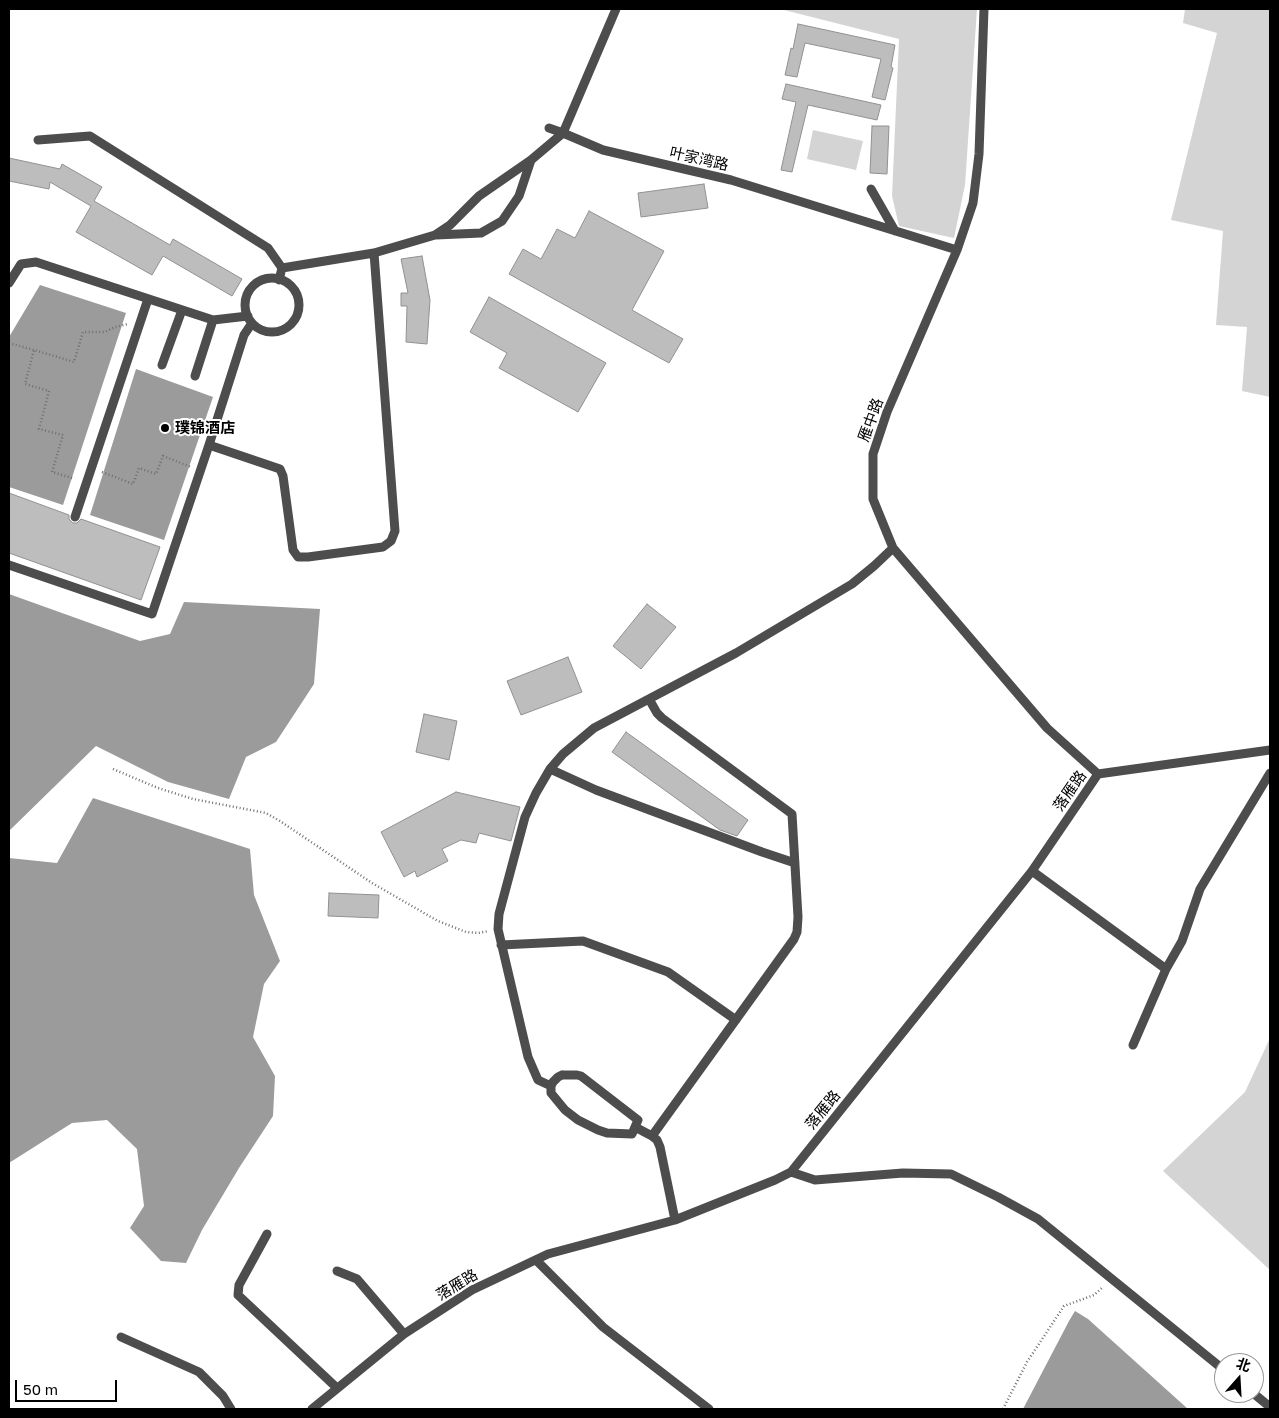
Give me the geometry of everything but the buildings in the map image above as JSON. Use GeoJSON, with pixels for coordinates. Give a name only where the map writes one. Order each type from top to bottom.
{"type":"FeatureCollection","features":[{"type":"Feature","properties":{"kind":"street"},"geometry":{"type":"LineString","coordinates":[[435,235],[450,225],[478,196],[531,160],[563,132],[616,9]]}},
{"type":"Feature","properties":{"kind":"street","name":"雁中路"},"geometry":{"type":"LineString","coordinates":[[984,9],[979,154],[973,203],[957,250],[887,412],[873,454],[873,499],[893,548],[1047,728],[1098,774]]}},
{"type":"Feature","properties":{"kind":"street","name":"叶家湾路"},"geometry":{"type":"LineString","coordinates":[[549,128],[563,132],[603,150],[730,180],[957,250]]}},
{"type":"Feature","properties":{"kind":"street"},"geometry":{"type":"LineString","coordinates":[[38,140],[90,136],[268,248],[282,268],[280,280]]}},
{"type":"Feature","properties":{"kind":"street"},"geometry":{"type":"LineString","coordinates":[[282,268],[374,253],[435,235],[481,233],[502,221],[519,196],[531,160]]}},
{"type":"Feature","properties":{"kind":"street"},"geometry":{"type":"LineString","coordinates":[[870,188],[895,231]]}},
{"type":"Feature","properties":{"kind":"street"},"geometry":{"type":"LineString","coordinates":[[209,444],[280,469],[283,476],[292,550],[298,556],[308,557],[383,547],[390,541],[395,531],[374,253]]}},
{"type":"Feature","properties":{"kind":"street"},"geometry":{"type":"LineString","coordinates":[[9,283],[21,264],[36,262],[213,320],[250,320]]}},
{"type":"Feature","properties":{"kind":"street"},"geometry":{"type":"LineString","coordinates":[[272,278],[280,280],[292,288],[296,294],[299,301],[299,309],[297,316],[287,328],[280,331],[265,331],[258,328],[250,320],[246,309],[246,302],[248,294],[257,283],[272,278]]}},
{"type":"Feature","properties":{"kind":"street"},"geometry":{"type":"LineString","coordinates":[[75,517],[148,299]]}},
{"type":"Feature","properties":{"kind":"street"},"geometry":{"type":"LineString","coordinates":[[162,365],[182,310]]}},
{"type":"Feature","properties":{"kind":"street"},"geometry":{"type":"LineString","coordinates":[[195,376],[213,320]]}},
{"type":"Feature","properties":{"kind":"street"},"geometry":{"type":"LineString","coordinates":[[9,565],[152,614],[250,320]]}},
{"type":"Feature","properties":{"kind":"street"},"geometry":{"type":"LineString","coordinates":[[552,1086],[538,1080],[528,1057],[498,929],[499,914],[526,817],[536,793],[550,769],[563,754],[594,728],[736,653],[852,584],[893,548]]}},
{"type":"Feature","properties":{"kind":"street"},"geometry":{"type":"LineString","coordinates":[[649,699],[662,718],[792,814],[798,917],[797,932],[794,939],[652,1136]]}},
{"type":"Feature","properties":{"kind":"street","name":"落雁路"},"geometry":{"type":"LineString","coordinates":[[312,1409],[404,1334],[472,1290],[548,1254],[675,1220],[791,1172],[1032,871],[1098,774],[1270,750]]}},
{"type":"Feature","properties":{"kind":"street"},"geometry":{"type":"LineString","coordinates":[[550,769],[596,790],[795,863]]}},
{"type":"Feature","properties":{"kind":"street"},"geometry":{"type":"LineString","coordinates":[[1133,1045],[1166,969],[1182,941],[1200,889],[1270,773]]}},
{"type":"Feature","properties":{"kind":"street"},"geometry":{"type":"LineString","coordinates":[[1032,871],[1166,969]]}},
{"type":"Feature","properties":{"kind":"street"},"geometry":{"type":"LineString","coordinates":[[501,945],[583,941],[668,972],[736,1020]]}},
{"type":"Feature","properties":{"kind":"street"},"geometry":{"type":"LineString","coordinates":[[562,1075],[581,1076],[638,1120],[635,1127],[632,1134],[616,1134],[607,1133],[588,1126],[565,1110],[551,1093],[552,1086],[558,1077],[562,1075]]}},
{"type":"Feature","properties":{"kind":"street"},"geometry":{"type":"LineString","coordinates":[[635,1127],[657,1140],[675,1220]]}},
{"type":"Feature","properties":{"kind":"street"},"geometry":{"type":"LineString","coordinates":[[791,1172],[815,1180],[903,1173],[951,1174],[1038,1219],[1214,1362]]}},
{"type":"Feature","properties":{"kind":"street"},"geometry":{"type":"LineString","coordinates":[[267,1234],[239,1285],[238,1295],[337,1388]]}},
{"type":"Feature","properties":{"kind":"street"},"geometry":{"type":"LineString","coordinates":[[536,1260],[602,1328],[709,1409]]}},
{"type":"Feature","properties":{"kind":"street"},"geometry":{"type":"LineString","coordinates":[[337,1272],[357,1279],[404,1334]]}},
{"type":"Feature","properties":{"kind":"street"},"geometry":{"type":"LineString","coordinates":[[121,1337],[199,1372],[223,1396],[231,1409]]}},
{"type":"Feature","properties":{"kind":"path"},"geometry":{"type":"LineString","coordinates":[[9,343],[74,362],[83,332],[105,332],[115,327],[140,322]]}},
{"type":"Feature","properties":{"kind":"path"},"geometry":{"type":"LineString","coordinates":[[34,350],[24,384],[50,391],[39,429],[63,436],[52,472],[72,478]]}},
{"type":"Feature","properties":{"kind":"path"},"geometry":{"type":"LineString","coordinates":[[92,468],[133,484],[139,468],[156,474],[163,456],[200,470]]}},
{"type":"Feature","properties":{"kind":"path"},"geometry":{"type":"LineString","coordinates":[[113,769],[158,788],[193,798],[266,813],[280,820],[372,883],[438,921],[466,932],[478,933],[498,929]]}},
{"type":"Feature","properties":{"kind":"path"},"geometry":{"type":"LineString","coordinates":[[1004,1409],[1027,1362],[1064,1306],[1094,1295],[1112,1279]]}},
{"type":"Feature","properties":{"kind":"shaded area"},"geometry":{"type":"Polygon","coordinates":[[[780,9],[977,9],[965,185],[954,238],[899,226],[892,196],[899,39],[780,9]]]}},
{"type":"Feature","properties":{"kind":"shaded area"},"geometry":{"type":"Polygon","coordinates":[[[1185,9],[1270,9],[1270,397],[1242,391],[1247,327],[1216,325],[1223,231],[1171,220],[1217,33],[1183,23],[1185,9]]]}},
{"type":"Feature","properties":{"kind":"shaded area"},"geometry":{"type":"Polygon","coordinates":[[[813,130],[863,141],[856,170],[807,159],[813,130]]]}},
{"type":"Feature","properties":{"kind":"shaded area"},"geometry":{"type":"Polygon","coordinates":[[[40,285],[126,313],[63,505],[9,487],[9,337],[40,285]]]}},
{"type":"Feature","properties":{"kind":"shaded area"},"geometry":{"type":"Polygon","coordinates":[[[136,369],[213,397],[164,540],[90,515],[136,369]]]}},
{"type":"Feature","properties":{"kind":"shaded area"},"geometry":{"type":"Polygon","coordinates":[[[9,594],[140,641],[170,634],[184,602],[320,609],[314,684],[276,742],[246,757],[229,799],[168,782],[96,746],[9,831],[9,594]]]}},
{"type":"Feature","properties":{"kind":"shaded area"},"geometry":{"type":"Polygon","coordinates":[[[93,798],[250,849],[254,895],[280,961],[264,984],[253,1037],[275,1076],[273,1116],[202,1230],[186,1263],[161,1261],[130,1228],[144,1206],[137,1149],[107,1120],[72,1123],[9,1163],[9,858],[57,863],[93,798]]]}},
{"type":"Feature","properties":{"kind":"shaded area"},"geometry":{"type":"Polygon","coordinates":[[[1270,1038],[1270,1270],[1163,1171],[1245,1092],[1270,1038]]]}},
{"type":"Feature","properties":{"kind":"shaded area"},"geometry":{"type":"Polygon","coordinates":[[[1075,1311],[1088,1319],[1188,1409],[1023,1409],[1075,1311]]]}},
{"type":"Feature","properties":{"kind":"place","name":"璞锦酒店"},"geometry":{"type":"Point","coordinates":[165,428]}}]}
